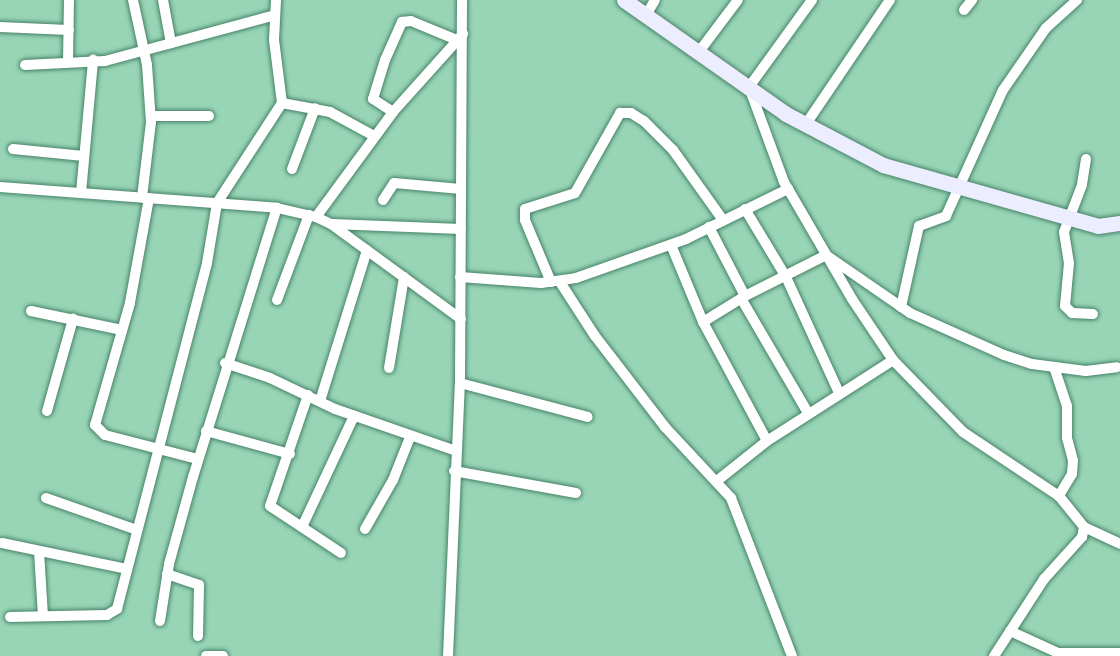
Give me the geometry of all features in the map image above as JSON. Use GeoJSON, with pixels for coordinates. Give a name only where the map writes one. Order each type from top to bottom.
{"type":"FeatureCollection","features":[{"type":"Feature","properties":{"kind":"street"},"geometry":{"type":"LineString","coordinates":[[68,62],[69,0]]}},
{"type":"Feature","properties":{"kind":"street"},"geometry":{"type":"LineString","coordinates":[[134,0],[144,50],[151,116],[145,198],[122,330],[94,425],[105,435],[160,447],[198,459]]}},
{"type":"Feature","properties":{"kind":"street"},"geometry":{"type":"LineString","coordinates":[[163,0],[171,43]]}},
{"type":"Feature","properties":{"kind":"street"},"geometry":{"type":"LineString","coordinates":[[10,617],[113,614],[160,447],[207,263],[217,203],[282,104],[274,40],[276,0]]}},
{"type":"Feature","properties":{"kind":"street"},"geometry":{"type":"LineString","coordinates":[[448,656],[454,471],[460,384],[460,37],[462,0]]}},
{"type":"Feature","properties":{"kind":"street"},"geometry":{"type":"LineString","coordinates":[[624,0],[698,53],[806,124],[883,165],[959,186],[1012,205],[1067,219],[1098,226],[1120,223]]}},
{"type":"Feature","properties":{"kind":"street"},"geometry":{"type":"LineString","coordinates":[[646,15],[655,0]]}},
{"type":"Feature","properties":{"kind":"street"},"geometry":{"type":"LineString","coordinates":[[698,53],[738,0]]}},
{"type":"Feature","properties":{"kind":"street"},"geometry":{"type":"LineString","coordinates":[[748,87],[812,0]]}},
{"type":"Feature","properties":{"kind":"street"},"geometry":{"type":"LineString","coordinates":[[806,124],[890,0]]}},
{"type":"Feature","properties":{"kind":"street"},"geometry":{"type":"LineString","coordinates":[[964,10],[972,0]]}},
{"type":"Feature","properties":{"kind":"street"},"geometry":{"type":"LineString","coordinates":[[901,307],[919,226],[942,220],[1008,83],[1046,28],[1077,0]]}},
{"type":"Feature","properties":{"kind":"street"},"geometry":{"type":"LineString","coordinates":[[25,65],[105,61],[275,15]]}},
{"type":"Feature","properties":{"kind":"street"},"geometry":{"type":"LineString","coordinates":[[393,112],[375,104],[374,99],[385,60],[402,22],[411,21],[460,37]]}},
{"type":"Feature","properties":{"kind":"street"},"geometry":{"type":"LineString","coordinates":[[0,27],[69,30]]}},
{"type":"Feature","properties":{"kind":"street"},"geometry":{"type":"LineString","coordinates":[[277,300],[313,216],[393,112],[460,37]]}},
{"type":"Feature","properties":{"kind":"street"},"geometry":{"type":"LineString","coordinates":[[81,193],[93,60]]}},
{"type":"Feature","properties":{"kind":"street"},"geometry":{"type":"LineString","coordinates":[[748,87],[788,189],[826,255],[893,360],[963,432],[1059,496],[1084,527],[1120,544]]}},
{"type":"Feature","properties":{"kind":"street"},"geometry":{"type":"LineString","coordinates":[[282,104],[330,112],[374,136]]}},
{"type":"Feature","properties":{"kind":"street"},"geometry":{"type":"LineString","coordinates":[[292,169],[315,108]]}},
{"type":"Feature","properties":{"kind":"street"},"geometry":{"type":"LineString","coordinates":[[723,220],[673,150],[632,113],[620,113],[575,193],[525,209],[525,220],[555,282],[665,427],[718,480],[731,498],[748,535],[774,614],[792,656]]}},
{"type":"Feature","properties":{"kind":"street"},"geometry":{"type":"LineString","coordinates":[[151,116],[209,116]]}},
{"type":"Feature","properties":{"kind":"street"},"geometry":{"type":"LineString","coordinates":[[13,149],[84,156]]}},
{"type":"Feature","properties":{"kind":"street"},"geometry":{"type":"LineString","coordinates":[[1086,159],[1082,185],[1067,219],[1064,237],[1069,264],[1065,306],[1072,313],[1094,314]]}},
{"type":"Feature","properties":{"kind":"street"},"geometry":{"type":"LineString","coordinates":[[383,200],[394,183],[461,189]]}},
{"type":"Feature","properties":{"kind":"street"},"geometry":{"type":"LineString","coordinates":[[0,188],[277,208],[313,216],[331,224],[461,319]]}},
{"type":"Feature","properties":{"kind":"street"},"geometry":{"type":"LineString","coordinates":[[460,277],[555,282],[670,245],[788,189]]}},
{"type":"Feature","properties":{"kind":"street"},"geometry":{"type":"LineString","coordinates":[[160,621],[167,574],[225,363],[277,208]]}},
{"type":"Feature","properties":{"kind":"street"},"geometry":{"type":"LineString","coordinates":[[745,209],[786,278],[839,393]]}},
{"type":"Feature","properties":{"kind":"street"},"geometry":{"type":"LineString","coordinates":[[331,224],[461,229]]}},
{"type":"Feature","properties":{"kind":"street"},"geometry":{"type":"LineString","coordinates":[[709,227],[743,298],[808,413]]}},
{"type":"Feature","properties":{"kind":"street"},"geometry":{"type":"LineString","coordinates":[[670,245],[703,322],[767,441]]}},
{"type":"Feature","properties":{"kind":"street"},"geometry":{"type":"LineString","coordinates":[[320,401],[367,250]]}},
{"type":"Feature","properties":{"kind":"street"},"geometry":{"type":"LineString","coordinates":[[826,255],[901,307],[1004,355],[1032,364],[1052,367],[1101,371],[1118,367]]}},
{"type":"Feature","properties":{"kind":"street"},"geometry":{"type":"LineString","coordinates":[[703,322],[743,298],[786,278],[826,255]]}},
{"type":"Feature","properties":{"kind":"street"},"geometry":{"type":"LineString","coordinates":[[389,368],[404,277]]}},
{"type":"Feature","properties":{"kind":"street"},"geometry":{"type":"LineString","coordinates":[[31,311],[122,330]]}},
{"type":"Feature","properties":{"kind":"street"},"geometry":{"type":"LineString","coordinates":[[47,411],[73,319]]}},
{"type":"Feature","properties":{"kind":"street"},"geometry":{"type":"LineString","coordinates":[[718,480],[767,441],[893,360]]}},
{"type":"Feature","properties":{"kind":"street"},"geometry":{"type":"LineString","coordinates":[[225,363],[354,416],[456,451]]}},
{"type":"Feature","properties":{"kind":"street"},"geometry":{"type":"LineString","coordinates":[[1052,367],[1067,406],[1067,438],[1073,460],[1072,474],[1059,496]]}},
{"type":"Feature","properties":{"kind":"street"},"geometry":{"type":"LineString","coordinates":[[460,384],[588,417]]}},
{"type":"Feature","properties":{"kind":"street"},"geometry":{"type":"LineString","coordinates":[[308,396],[290,454],[270,506],[341,553]]}},
{"type":"Feature","properties":{"kind":"street"},"geometry":{"type":"LineString","coordinates":[[302,527],[354,416]]}},
{"type":"Feature","properties":{"kind":"street"},"geometry":{"type":"LineString","coordinates":[[206,431],[290,454]]}},
{"type":"Feature","properties":{"kind":"street"},"geometry":{"type":"LineString","coordinates":[[365,529],[393,480],[410,437]]}},
{"type":"Feature","properties":{"kind":"street"},"geometry":{"type":"LineString","coordinates":[[454,471],[576,493]]}},
{"type":"Feature","properties":{"kind":"street"},"geometry":{"type":"LineString","coordinates":[[46,498],[136,530]]}},
{"type":"Feature","properties":{"kind":"street"},"geometry":{"type":"LineString","coordinates":[[994,656],[1044,579],[1082,537],[1084,527]]}},
{"type":"Feature","properties":{"kind":"street"},"geometry":{"type":"LineString","coordinates":[[2,543],[126,569]]}},
{"type":"Feature","properties":{"kind":"street"},"geometry":{"type":"LineString","coordinates":[[39,551],[43,616]]}},
{"type":"Feature","properties":{"kind":"street"},"geometry":{"type":"LineString","coordinates":[[167,574],[199,585],[198,636]]}},
{"type":"Feature","properties":{"kind":"street"},"geometry":{"type":"LineString","coordinates":[[1010,631],[1058,652],[1120,653]]}},
{"type":"Feature","properties":{"kind":"street"},"geometry":{"type":"LineString","coordinates":[[206,656],[223,656]]}}]}
